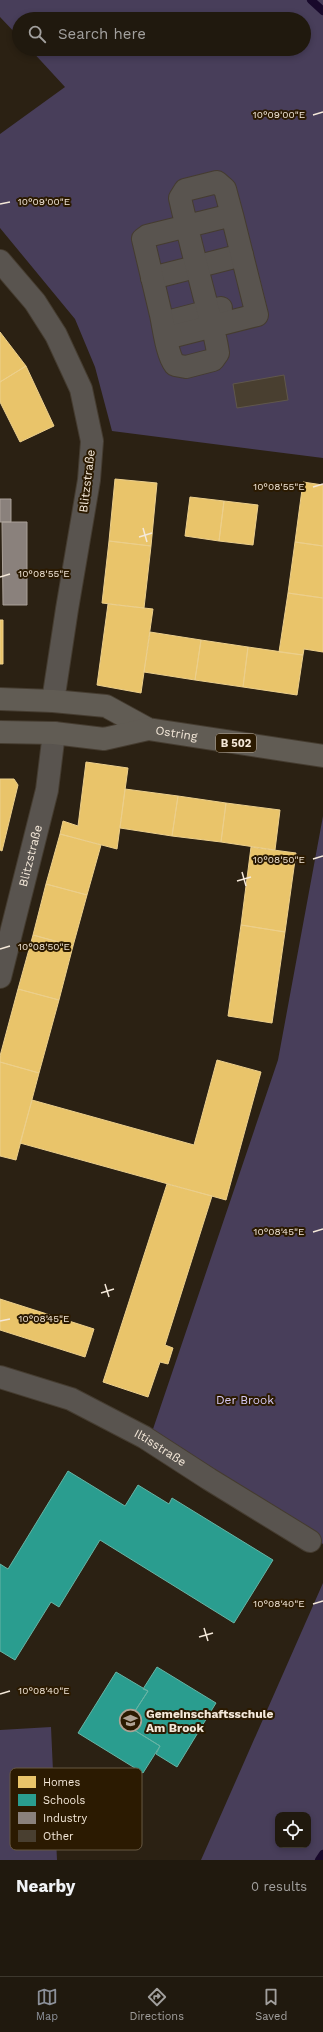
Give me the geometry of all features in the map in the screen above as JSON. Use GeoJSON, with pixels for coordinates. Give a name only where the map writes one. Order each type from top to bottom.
{"type":"FeatureCollection","features":[{"type":"Feature","properties":{"kind":"main road","name":"Ostring"},"geometry":{"type":"LineString","coordinates":[[0,699],[53,701],[106,706],[148,729],[323,756]]}},
{"type":"Feature","properties":{"kind":"main road","name":"Ostring"},"geometry":{"type":"LineString","coordinates":[[0,732],[54,733],[104,739],[148,729]]}},
{"type":"Feature","properties":{"kind":"street"},"geometry":{"type":"LineString","coordinates":[[165,330],[210,319],[254,300],[242,255],[232,215],[225,189],[217,182],[185,190],[180,198],[187,226],[197,266],[210,319],[218,353],[213,360],[186,367],[175,365],[172,361],[142,239],[146,236],[187,226],[232,215]]}},
{"type":"Feature","properties":{"kind":"street"},"geometry":{"type":"LineString","coordinates":[[152,278],[242,255]]}},
{"type":"Feature","properties":{"kind":"street","name":"Blitzstraße"},"geometry":{"type":"LineString","coordinates":[[0,261],[35,302],[56,335],[81,389],[92,441],[89,480],[53,701]]}},
{"type":"Feature","properties":{"kind":"street","name":"Blitzstraße"},"geometry":{"type":"LineString","coordinates":[[0,977],[47,790],[54,733]]}},
{"type":"Feature","properties":{"kind":"street","name":"Iltisstraße"},"geometry":{"type":"LineString","coordinates":[[0,1377],[71,1399],[144,1437],[209,1479],[310,1540]]}},
{"type":"Feature","properties":{"kind":"green space"},"geometry":{"type":"Polygon","coordinates":[[[0,0],[323,0],[323,458],[112,431],[95,367],[75,319],[0,228],[0,134],[65,87],[36,56],[311,56],[311,12],[12,12],[12,30],[0,17],[0,0]]]}},
{"type":"Feature","properties":{"kind":"green space","name":"Der Brook"},"geometry":{"type":"Polygon","coordinates":[[[323,816],[323,1544],[152,1432],[278,1060],[323,816]]]}},
{"type":"Feature","properties":{"kind":"green space"},"geometry":{"type":"Polygon","coordinates":[[[323,1583],[323,1860],[201,1860],[323,1583]]]}},
{"type":"Feature","properties":{"kind":"green space"},"geometry":{"type":"Polygon","coordinates":[[[51,1727],[53,1768],[10,1768],[10,1850],[57,1850],[57,1860],[0,1860],[0,1730],[51,1727]]]}},
{"type":"Feature","properties":{"kind":"building: Homes"},"geometry":{"type":"Polygon","coordinates":[[[0,332],[26,366],[0,382],[0,332]]]}},
{"type":"Feature","properties":{"kind":"building: Homes"},"geometry":{"type":"Polygon","coordinates":[[[26,366],[54,426],[20,442],[0,402],[0,382],[26,366]]]}},
{"type":"Feature","properties":{"kind":"building: Homes"},"geometry":{"type":"Polygon","coordinates":[[[115,479],[157,483],[151,546],[109,541],[115,479]]]}},
{"type":"Feature","properties":{"kind":"building: Homes"},"geometry":{"type":"Polygon","coordinates":[[[303,482],[323,485],[323,546],[295,542],[303,482]]]}},
{"type":"Feature","properties":{"kind":"building: Homes"},"geometry":{"type":"Polygon","coordinates":[[[190,497],[224,501],[219,541],[185,536],[190,497]]]}},
{"type":"Feature","properties":{"kind":"building: Homes"},"geometry":{"type":"Polygon","coordinates":[[[224,501],[258,505],[253,545],[219,541],[224,501]]]}},
{"type":"Feature","properties":{"kind":"building: Homes"},"geometry":{"type":"Polygon","coordinates":[[[109,541],[151,546],[144,608],[102,603],[109,541]]]}},
{"type":"Feature","properties":{"kind":"building: Homes"},"geometry":{"type":"Polygon","coordinates":[[[295,542],[323,546],[323,598],[288,593],[295,542]]]}},
{"type":"Feature","properties":{"kind":"building: Homes"},"geometry":{"type":"Polygon","coordinates":[[[288,593],[323,598],[323,652],[304,649],[303,655],[279,652],[288,593]]]}},
{"type":"Feature","properties":{"kind":"building: Homes"},"geometry":{"type":"Polygon","coordinates":[[[108,604],[153,609],[141,693],[97,685],[108,604]]]}},
{"type":"Feature","properties":{"kind":"building: Homes"},"geometry":{"type":"Polygon","coordinates":[[[0,620],[3,620],[3,664],[0,664],[0,620]]]}},
{"type":"Feature","properties":{"kind":"building: Homes"},"geometry":{"type":"Polygon","coordinates":[[[150,632],[201,640],[195,680],[144,672],[150,632]]]}},
{"type":"Feature","properties":{"kind":"building: Homes"},"geometry":{"type":"Polygon","coordinates":[[[201,640],[248,647],[243,687],[195,680],[201,640]]]}},
{"type":"Feature","properties":{"kind":"building: Homes"},"geometry":{"type":"Polygon","coordinates":[[[248,647],[303,655],[297,695],[243,687],[248,647]]]}},
{"type":"Feature","properties":{"kind":"building: Homes"},"geometry":{"type":"Polygon","coordinates":[[[86,762],[128,768],[117,849],[60,834],[63,821],[78,826],[86,762]]]}},
{"type":"Feature","properties":{"kind":"building: Homes"},"geometry":{"type":"Polygon","coordinates":[[[0,779],[14,779],[18,785],[2,851],[0,850],[0,779]]]}},
{"type":"Feature","properties":{"kind":"building: Homes"},"geometry":{"type":"Polygon","coordinates":[[[125,789],[178,796],[172,836],[120,828],[125,789]]]}},
{"type":"Feature","properties":{"kind":"building: Homes"},"geometry":{"type":"Polygon","coordinates":[[[178,796],[226,803],[221,842],[172,836],[178,796]]]}},
{"type":"Feature","properties":{"kind":"building: Homes"},"geometry":{"type":"Polygon","coordinates":[[[226,803],[280,810],[275,850],[221,842],[226,803]]]}},
{"type":"Feature","properties":{"kind":"building: Homes"},"geometry":{"type":"Polygon","coordinates":[[[60,834],[101,845],[87,895],[46,884],[60,834]]]}},
{"type":"Feature","properties":{"kind":"building: Homes"},"geometry":{"type":"Polygon","coordinates":[[[251,847],[296,853],[285,932],[241,925],[251,847]]]}},
{"type":"Feature","properties":{"kind":"building: Homes"},"geometry":{"type":"Polygon","coordinates":[[[46,884],[87,895],[73,946],[33,935],[46,884]]]}},
{"type":"Feature","properties":{"kind":"building: Homes"},"geometry":{"type":"Polygon","coordinates":[[[241,925],[285,932],[272,1023],[228,1016],[241,925]]]}},
{"type":"Feature","properties":{"kind":"building: Homes"},"geometry":{"type":"Polygon","coordinates":[[[33,935],[73,946],[59,1000],[18,989],[33,935]]]}},
{"type":"Feature","properties":{"kind":"building: Homes"},"geometry":{"type":"Polygon","coordinates":[[[18,989],[59,1000],[39,1073],[0,1062],[0,1056],[18,989]]]}},
{"type":"Feature","properties":{"kind":"building: Homes"},"geometry":{"type":"Polygon","coordinates":[[[217,1060],[261,1072],[226,1200],[20,1143],[32,1100],[194,1145],[217,1060]]]}},
{"type":"Feature","properties":{"kind":"building: Homes"},"geometry":{"type":"Polygon","coordinates":[[[0,1062],[39,1073],[16,1160],[0,1156],[0,1062]]]}},
{"type":"Feature","properties":{"kind":"building: Homes"},"geometry":{"type":"Polygon","coordinates":[[[167,1184],[212,1196],[165,1345],[173,1348],[168,1364],[160,1362],[148,1397],[103,1382],[167,1184]]]}},
{"type":"Feature","properties":{"kind":"building: Homes"},"geometry":{"type":"Polygon","coordinates":[[[0,1299],[94,1329],[85,1357],[0,1330],[0,1299]]]}},
{"type":"Feature","properties":{"kind":"building: Schools"},"geometry":{"type":"Polygon","coordinates":[[[68,1471],[125,1506],[138,1485],[169,1504],[172,1498],[273,1560],[234,1623],[100,1540],[59,1607],[51,1602],[15,1660],[0,1651],[0,1564],[8,1569],[68,1471]]]}},
{"type":"Feature","properties":{"kind":"building: Schools"},"geometry":{"type":"Polygon","coordinates":[[[157,1667],[216,1703],[177,1767],[156,1754],[160,1746],[126,1725],[148,1691],[143,1689],[157,1667]]]}},
{"type":"Feature","properties":{"kind":"building: Schools"},"geometry":{"type":"Polygon","coordinates":[[[116,1672],[148,1691],[126,1725],[160,1746],[143,1773],[142,1768],[135,1768],[78,1733],[116,1672]]]}},
{"type":"Feature","properties":{"kind":"building: Industry"},"geometry":{"type":"Polygon","coordinates":[[[0,499],[11,499],[11,522],[0,522],[0,499]]]}},
{"type":"Feature","properties":{"kind":"building: Industry"},"geometry":{"type":"Polygon","coordinates":[[[2,522],[27,522],[27,605],[3,605],[2,522]]]}},
{"type":"Feature","properties":{"kind":"building: Other"},"geometry":{"type":"Polygon","coordinates":[[[284,375],[288,400],[237,408],[233,384],[284,375]]]}},
{"type":"Feature","properties":{"kind":"waterway"},"geometry":{"type":"LineString","coordinates":[[311,0],[323,11]]}},
{"type":"Feature","properties":{"kind":"waterway"},"geometry":{"type":"LineString","coordinates":[[319,1860],[323,1854]]}},
{"type":"Feature","properties":{"kind":"place","name":"Gemeinschaftsschule Am Brook"},"geometry":{"type":"Point","coordinates":[130,1721]}}]}
